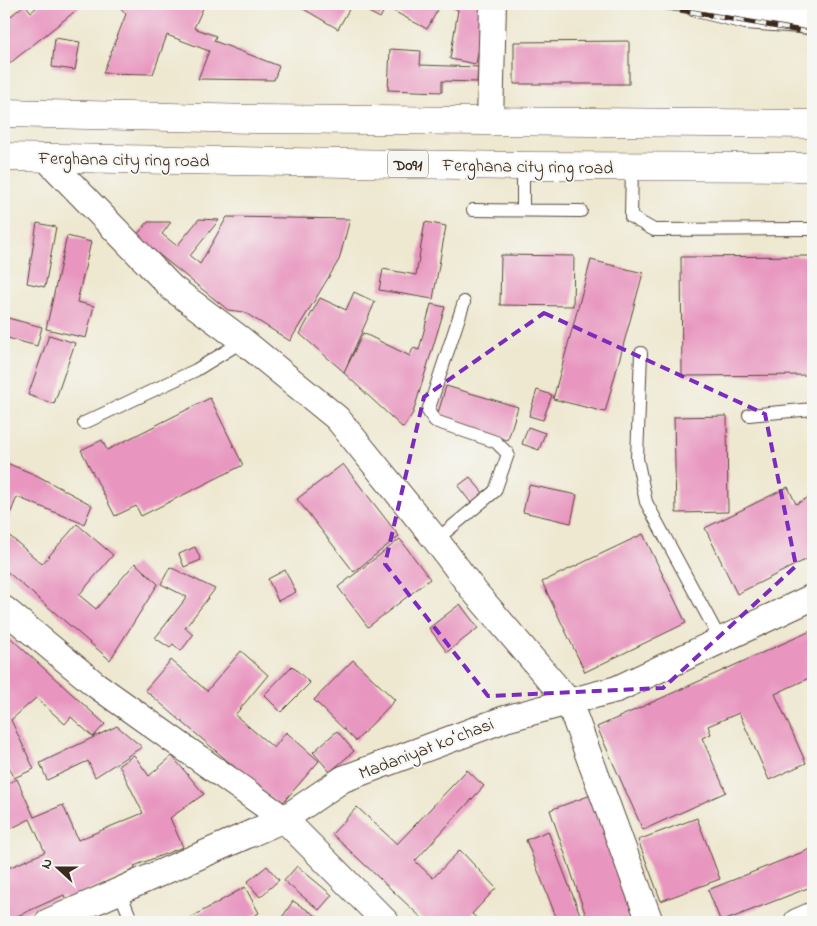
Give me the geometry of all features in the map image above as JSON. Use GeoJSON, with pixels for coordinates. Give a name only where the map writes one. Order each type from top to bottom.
{"type":"FeatureCollection","features":[{"type":"Feature","properties":{"kind":"highway"},"geometry":{"type":"LineString","coordinates":[[4,113],[813,124]]}},
{"type":"Feature","properties":{"kind":"highway","name":"Ferghana city ring road"},"geometry":{"type":"LineString","coordinates":[[4,157],[523,166],[813,167]]}},
{"type":"Feature","properties":{"kind":"street"},"geometry":{"type":"LineString","coordinates":[[490,121],[493,4]]}},
{"type":"Feature","properties":{"kind":"street"},"geometry":{"type":"LineString","coordinates":[[697,4],[746,16],[813,21]]}},
{"type":"Feature","properties":{"kind":"street"},"geometry":{"type":"LineString","coordinates":[[45,157],[172,288],[243,341],[337,418],[436,540],[474,591],[569,702],[650,922]]}},
{"type":"Feature","properties":{"kind":"street","name":"Madaniyat koʻchasi"},"geometry":{"type":"LineString","coordinates":[[48,922],[284,819],[343,779],[505,719],[617,690],[813,597]]}},
{"type":"Feature","properties":{"kind":"street"},"geometry":{"type":"LineString","coordinates":[[4,610],[96,685],[284,819],[386,922]]}},
{"type":"Feature","properties":{"kind":"street"},"geometry":{"type":"LineString","coordinates":[[797,922],[813,915]]}},
{"type":"Feature","properties":{"kind":"lane"},"geometry":{"type":"LineString","coordinates":[[523,166],[523,210]]}},
{"type":"Feature","properties":{"kind":"lane"},"geometry":{"type":"LineString","coordinates":[[632,167],[631,217],[654,230],[813,229]]}},
{"type":"Feature","properties":{"kind":"lane"},"geometry":{"type":"LineString","coordinates":[[473,210],[581,212]]}},
{"type":"Feature","properties":{"kind":"lane"},"geometry":{"type":"LineString","coordinates":[[436,540],[494,491],[508,454],[496,442],[435,421],[428,411],[464,302]]}},
{"type":"Feature","properties":{"kind":"lane"},"geometry":{"type":"LineString","coordinates":[[84,423],[196,370],[243,341]]}},
{"type":"Feature","properties":{"kind":"lane"},"geometry":{"type":"LineString","coordinates":[[642,353],[637,458],[646,502],[721,641]]}},
{"type":"Feature","properties":{"kind":"lane"},"geometry":{"type":"LineString","coordinates":[[748,415],[813,409]]}},
{"type":"Feature","properties":{"kind":"lane"},"geometry":{"type":"LineString","coordinates":[[119,890],[132,922]]}},
{"type":"Feature","properties":{"kind":"highlighted area"},"geometry":{"type":"Polygon","coordinates":[[[544,313],[765,414],[796,566],[663,688],[488,696],[385,564],[424,397],[544,313]]]}},
{"type":"Feature","properties":{"kind":"building"},"geometry":{"type":"Polygon","coordinates":[[[25,4],[31,12],[41,4],[84,4],[4,68],[4,22],[25,4]]]}},
{"type":"Feature","properties":{"kind":"building"},"geometry":{"type":"Polygon","coordinates":[[[117,4],[199,4],[204,6],[194,28],[216,36],[214,41],[279,66],[274,80],[198,79],[209,51],[167,35],[153,74],[103,73],[126,14],[117,4]]]}},
{"type":"Feature","properties":{"kind":"building"},"geometry":{"type":"Polygon","coordinates":[[[295,4],[352,4],[338,29],[295,4]]]}},
{"type":"Feature","properties":{"kind":"building"},"geometry":{"type":"Polygon","coordinates":[[[353,4],[441,4],[427,29],[386,7],[380,18],[353,4]]]}},
{"type":"Feature","properties":{"kind":"building"},"geometry":{"type":"Polygon","coordinates":[[[448,4],[487,4],[476,64],[450,59],[458,10],[448,4]]]}},
{"type":"Feature","properties":{"kind":"building"},"geometry":{"type":"Polygon","coordinates":[[[55,38],[80,42],[75,70],[52,67],[55,38]]]}},
{"type":"Feature","properties":{"kind":"building"},"geometry":{"type":"Polygon","coordinates":[[[629,41],[629,84],[514,84],[514,42],[629,41]]]}},
{"type":"Feature","properties":{"kind":"building"},"geometry":{"type":"Polygon","coordinates":[[[390,49],[421,51],[420,65],[478,67],[477,82],[442,81],[442,92],[388,90],[390,49]]]}},
{"type":"Feature","properties":{"kind":"building"},"geometry":{"type":"Polygon","coordinates":[[[227,217],[350,219],[339,260],[290,341],[244,312],[228,310],[136,236],[148,222],[171,222],[162,234],[177,246],[199,219],[219,220],[190,256],[200,264],[227,217]]]}},
{"type":"Feature","properties":{"kind":"building"},"geometry":{"type":"Polygon","coordinates":[[[425,222],[446,226],[433,299],[379,290],[383,269],[416,275],[425,222]]]}},
{"type":"Feature","properties":{"kind":"building"},"geometry":{"type":"Polygon","coordinates":[[[37,223],[56,227],[45,287],[27,283],[37,223]]]}},
{"type":"Feature","properties":{"kind":"building"},"geometry":{"type":"Polygon","coordinates":[[[67,236],[91,242],[77,302],[94,306],[86,338],[46,329],[67,236]]]}},
{"type":"Feature","properties":{"kind":"building"},"geometry":{"type":"Polygon","coordinates":[[[501,255],[574,256],[573,306],[500,305],[501,255]]]}},
{"type":"Feature","properties":{"kind":"building"},"geometry":{"type":"Polygon","coordinates":[[[813,256],[813,375],[682,376],[681,257],[813,256]]]}},
{"type":"Feature","properties":{"kind":"building"},"geometry":{"type":"Polygon","coordinates":[[[591,260],[643,273],[605,412],[553,399],[591,260]]]}},
{"type":"Feature","properties":{"kind":"building"},"geometry":{"type":"Polygon","coordinates":[[[354,292],[375,302],[344,372],[300,334],[320,298],[346,310],[354,292]]]}},
{"type":"Feature","properties":{"kind":"building"},"geometry":{"type":"Polygon","coordinates":[[[431,304],[445,307],[413,413],[403,428],[344,373],[363,333],[410,356],[413,348],[419,350],[431,304]]]}},
{"type":"Feature","properties":{"kind":"building"},"geometry":{"type":"Polygon","coordinates":[[[4,317],[42,327],[37,346],[4,337],[4,317]]]}},
{"type":"Feature","properties":{"kind":"building"},"geometry":{"type":"Polygon","coordinates":[[[49,335],[75,343],[54,404],[28,395],[49,335]]]}},
{"type":"Feature","properties":{"kind":"building"},"geometry":{"type":"Polygon","coordinates":[[[446,386],[518,407],[508,440],[436,420],[446,386]]]}},
{"type":"Feature","properties":{"kind":"building"},"geometry":{"type":"Polygon","coordinates":[[[537,390],[552,395],[543,420],[529,416],[537,390]]]}},
{"type":"Feature","properties":{"kind":"building"},"geometry":{"type":"Polygon","coordinates":[[[210,398],[243,465],[141,516],[136,506],[115,516],[81,450],[102,440],[107,450],[210,398]]]}},
{"type":"Feature","properties":{"kind":"building"},"geometry":{"type":"Polygon","coordinates":[[[727,416],[728,512],[676,513],[674,417],[727,416]]]}},
{"type":"Feature","properties":{"kind":"building"},"geometry":{"type":"Polygon","coordinates":[[[528,427],[545,433],[539,450],[522,444],[528,427]]]}},
{"type":"Feature","properties":{"kind":"building"},"geometry":{"type":"Polygon","coordinates":[[[4,462],[36,475],[92,505],[84,524],[17,497],[4,529],[4,462]]]}},
{"type":"Feature","properties":{"kind":"building"},"geometry":{"type":"Polygon","coordinates":[[[343,464],[399,536],[354,572],[297,499],[343,464]]]}},
{"type":"Feature","properties":{"kind":"building"},"geometry":{"type":"Polygon","coordinates":[[[470,477],[483,493],[471,503],[458,486],[470,477]]]}},
{"type":"Feature","properties":{"kind":"building"},"geometry":{"type":"Polygon","coordinates":[[[529,485],[577,495],[571,523],[523,512],[529,485]]]}},
{"type":"Feature","properties":{"kind":"building"},"geometry":{"type":"Polygon","coordinates":[[[788,487],[796,504],[813,495],[813,556],[737,594],[705,528],[788,487]]]}},
{"type":"Feature","properties":{"kind":"building"},"geometry":{"type":"Polygon","coordinates":[[[77,524],[113,555],[79,595],[96,609],[135,563],[158,584],[110,660],[4,569],[4,531],[42,564],[77,524]]]}},
{"type":"Feature","properties":{"kind":"building"},"geometry":{"type":"Polygon","coordinates":[[[643,534],[686,623],[585,672],[542,582],[643,534]]]}},
{"type":"Feature","properties":{"kind":"building"},"geometry":{"type":"Polygon","coordinates":[[[400,539],[430,579],[368,627],[338,587],[400,539]]]}},
{"type":"Feature","properties":{"kind":"building"},"geometry":{"type":"Polygon","coordinates":[[[195,547],[201,560],[184,567],[179,554],[195,547]]]}},
{"type":"Feature","properties":{"kind":"building"},"geometry":{"type":"Polygon","coordinates":[[[170,567],[215,589],[185,628],[193,635],[181,651],[173,644],[170,648],[155,638],[187,597],[161,584],[170,567]]]}},
{"type":"Feature","properties":{"kind":"building"},"geometry":{"type":"Polygon","coordinates":[[[285,570],[296,592],[278,601],[268,579],[285,570]]]}},
{"type":"Feature","properties":{"kind":"building"},"geometry":{"type":"Polygon","coordinates":[[[460,604],[478,628],[447,652],[429,628],[460,604]]]}},
{"type":"Feature","properties":{"kind":"building"},"geometry":{"type":"Polygon","coordinates":[[[813,630],[813,687],[809,678],[775,694],[806,763],[769,780],[739,713],[708,726],[711,734],[702,738],[726,792],[643,830],[597,727],[813,630]]]}},
{"type":"Feature","properties":{"kind":"building"},"geometry":{"type":"Polygon","coordinates":[[[4,632],[105,724],[93,737],[71,717],[65,724],[36,698],[11,720],[34,769],[14,778],[4,755],[4,632]]]}},
{"type":"Feature","properties":{"kind":"building"},"geometry":{"type":"Polygon","coordinates":[[[241,651],[268,675],[235,715],[274,748],[286,732],[319,761],[280,806],[145,690],[171,660],[207,691],[241,651]]]}},
{"type":"Feature","properties":{"kind":"building"},"geometry":{"type":"Polygon","coordinates":[[[353,660],[395,700],[356,741],[314,700],[353,660]]]}},
{"type":"Feature","properties":{"kind":"building"},"geometry":{"type":"Polygon","coordinates":[[[292,666],[310,683],[281,712],[264,695],[292,666]]]}},
{"type":"Feature","properties":{"kind":"building"},"geometry":{"type":"Polygon","coordinates":[[[117,726],[142,747],[95,777],[88,761],[47,780],[40,763],[117,726]]]}},
{"type":"Feature","properties":{"kind":"building"},"geometry":{"type":"Polygon","coordinates":[[[337,731],[354,751],[330,772],[313,752],[337,731]]]}},
{"type":"Feature","properties":{"kind":"building"},"geometry":{"type":"Polygon","coordinates":[[[134,755],[149,776],[172,756],[204,794],[170,818],[183,847],[134,866],[135,869],[66,900],[64,895],[4,922],[4,870],[45,852],[30,819],[4,832],[4,785],[17,779],[34,817],[63,805],[78,840],[143,813],[119,765],[134,755]]]}},
{"type":"Feature","properties":{"kind":"building"},"geometry":{"type":"Polygon","coordinates":[[[467,770],[484,786],[415,861],[433,878],[460,850],[496,888],[472,914],[481,922],[426,922],[332,834],[357,807],[397,844],[467,770]]]}},
{"type":"Feature","properties":{"kind":"building"},"geometry":{"type":"Polygon","coordinates":[[[594,794],[638,922],[588,922],[550,810],[594,794]]]}},
{"type":"Feature","properties":{"kind":"building"},"geometry":{"type":"Polygon","coordinates":[[[697,818],[720,879],[661,901],[638,840],[697,818]]]}},
{"type":"Feature","properties":{"kind":"building"},"geometry":{"type":"Polygon","coordinates":[[[548,831],[583,922],[558,922],[526,840],[548,831]]]}},
{"type":"Feature","properties":{"kind":"building"},"geometry":{"type":"Polygon","coordinates":[[[813,848],[813,886],[721,922],[708,890],[813,848]]]}},
{"type":"Feature","properties":{"kind":"building"},"geometry":{"type":"Polygon","coordinates":[[[267,866],[279,880],[260,897],[247,882],[267,866]]]}},
{"type":"Feature","properties":{"kind":"building"},"geometry":{"type":"Polygon","coordinates":[[[297,866],[332,895],[319,910],[284,881],[297,866]]]}},
{"type":"Feature","properties":{"kind":"building"},"geometry":{"type":"Polygon","coordinates":[[[245,887],[259,913],[243,922],[183,922],[245,887]]]}},
{"type":"Feature","properties":{"kind":"building"},"geometry":{"type":"Polygon","coordinates":[[[293,901],[326,922],[279,922],[293,901]]]}},
{"type":"Feature","properties":{"kind":"railway"},"geometry":{"type":"LineString","coordinates":[[647,4],[813,33]]}}]}
